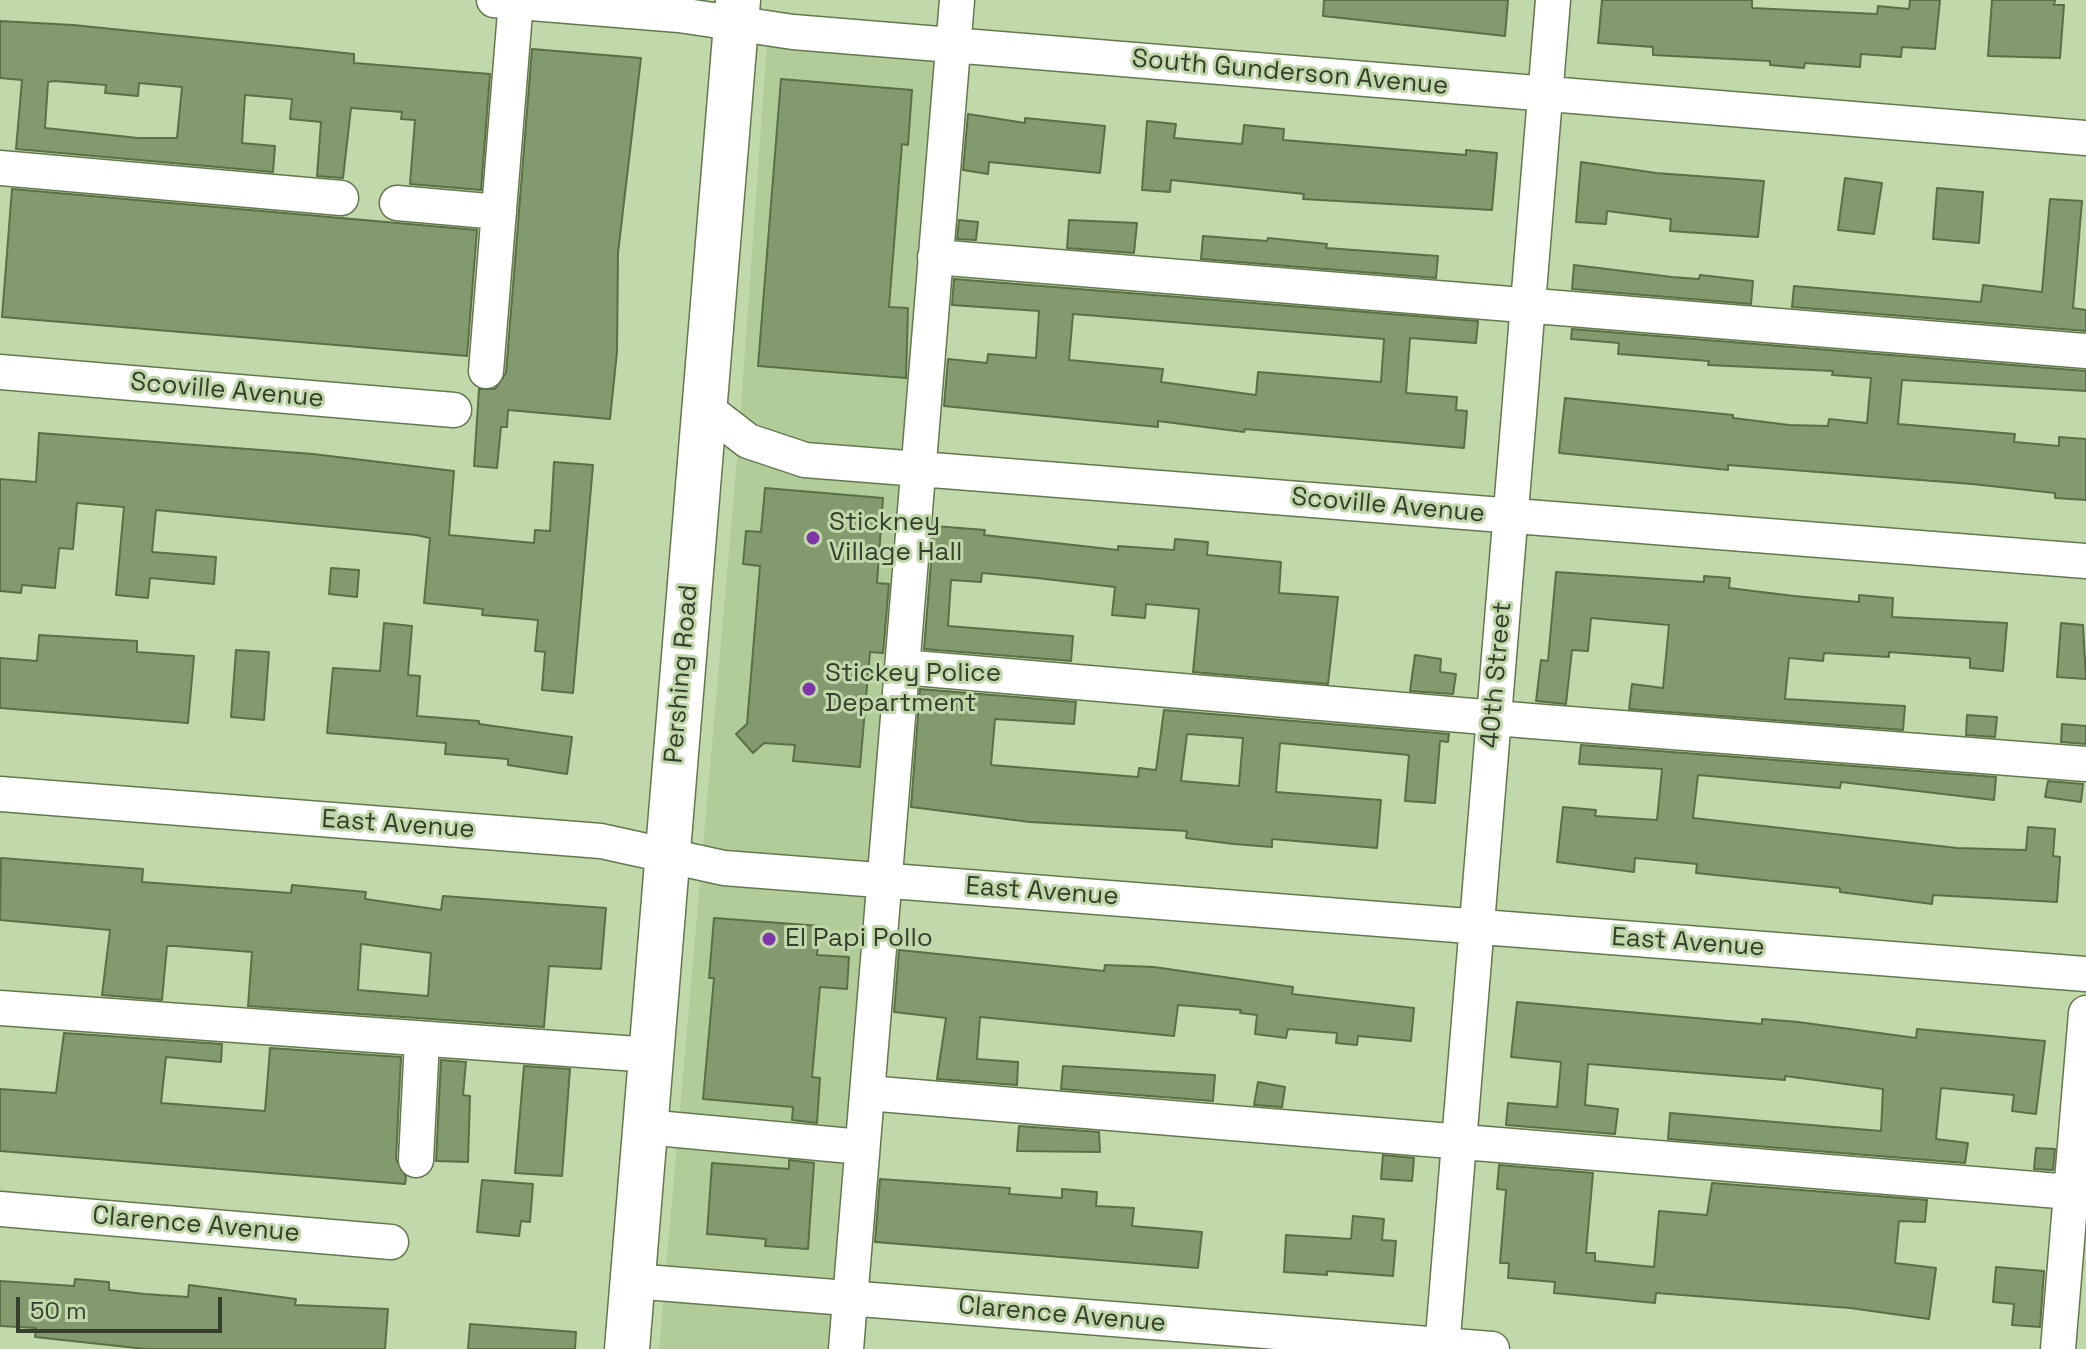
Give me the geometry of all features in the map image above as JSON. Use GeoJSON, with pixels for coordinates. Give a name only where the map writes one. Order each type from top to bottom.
{"type":"FeatureCollection","features":[{"type":"Feature","properties":{"kind":"main road","name":"Pershing Road"},"geometry":{"type":"LineString","coordinates":[[627,1349],[737,12]]}},
{"type":"Feature","properties":{"kind":"street"},"geometry":{"type":"LineString","coordinates":[[846,1349],[957,0]]}},
{"type":"Feature","properties":{"kind":"street","name":"40th Street"},"geometry":{"type":"LineString","coordinates":[[1442,1347],[1553,0]]}},
{"type":"Feature","properties":{"kind":"street"},"geometry":{"type":"LineString","coordinates":[[486,371],[499,212],[509,1]]}},
{"type":"Feature","properties":{"kind":"street","name":"South Gunderson Avenue"},"geometry":{"type":"LineString","coordinates":[[509,1],[737,12],[953,45],[2086,138]]}},
{"type":"Feature","properties":{"kind":"street"},"geometry":{"type":"LineString","coordinates":[[0,168],[341,198]]}},
{"type":"Feature","properties":{"kind":"street"},"geometry":{"type":"LineString","coordinates":[[397,203],[499,212]]}},
{"type":"Feature","properties":{"kind":"street"},"geometry":{"type":"LineString","coordinates":[[935,257],[1528,303],[2086,351]]}},
{"type":"Feature","properties":{"kind":"street","name":"Scoville Avenue"},"geometry":{"type":"LineString","coordinates":[[0,372],[454,410]]}},
{"type":"Feature","properties":{"kind":"street","name":"Scoville Avenue"},"geometry":{"type":"LineString","coordinates":[[704,407],[748,441],[805,460],[2086,561]]}},
{"type":"Feature","properties":{"kind":"street"},"geometry":{"type":"LineString","coordinates":[[902,667],[1494,718],[2086,764]]}},
{"type":"Feature","properties":{"kind":"street","name":"East Avenue"},"geometry":{"type":"LineString","coordinates":[[0,794],[601,841],[724,868],[2086,974]]}},
{"type":"Feature","properties":{"kind":"street"},"geometry":{"type":"LineString","coordinates":[[0,1008],[422,1041],[651,1055]]}},
{"type":"Feature","properties":{"kind":"street"},"geometry":{"type":"LineString","coordinates":[[2058,1349],[2086,1013]]}},
{"type":"Feature","properties":{"kind":"street"},"geometry":{"type":"LineString","coordinates":[[416,1160],[422,1041]]}},
{"type":"Feature","properties":{"kind":"street"},"geometry":{"type":"LineString","coordinates":[[867,1093],[2071,1192]]}},
{"type":"Feature","properties":{"kind":"street"},"geometry":{"type":"LineString","coordinates":[[645,1127],[862,1147]]}},
{"type":"Feature","properties":{"kind":"street","name":"Clarence Avenue"},"geometry":{"type":"LineString","coordinates":[[0,1209],[391,1242]]}},
{"type":"Feature","properties":{"kind":"street","name":"Clarence Avenue"},"geometry":{"type":"LineString","coordinates":[[632,1281],[1492,1349]]}},
{"type":"Feature","properties":{"kind":"shaded area"},"geometry":{"type":"Polygon","coordinates":[[[767,42],[948,55],[838,1349],[659,1349],[738,448],[767,42]]]}},
{"type":"Feature","properties":{"kind":"building"},"geometry":{"type":"Polygon","coordinates":[[[1324,0],[1508,0],[1505,36],[1323,16],[1324,0]]]}},
{"type":"Feature","properties":{"kind":"building"},"geometry":{"type":"Polygon","coordinates":[[[1602,0],[1752,0],[1752,8],[1877,14],[1878,6],[1909,9],[1910,0],[1940,0],[1935,49],[1902,47],[1901,57],[1861,54],[1860,67],[1805,63],[1804,68],[1770,65],[1770,61],[1653,55],[1653,47],[1598,43],[1602,0]]]}},
{"type":"Feature","properties":{"kind":"building"},"geometry":{"type":"Polygon","coordinates":[[[1992,0],[2055,0],[2054,5],[2064,5],[2060,58],[1988,56],[1992,0]]]}},
{"type":"Feature","properties":{"kind":"building"},"geometry":{"type":"Polygon","coordinates":[[[0,21],[73,25],[354,54],[354,63],[490,74],[481,190],[410,184],[415,120],[401,119],[402,112],[351,108],[343,178],[317,176],[321,122],[290,119],[292,99],[245,95],[242,143],[275,146],[273,172],[16,149],[22,80],[0,78],[0,21]],[[48,82],[45,128],[138,138],[177,138],[182,87],[139,83],[138,96],[105,93],[106,85],[48,82]]]}},
{"type":"Feature","properties":{"kind":"building"},"geometry":{"type":"Polygon","coordinates":[[[532,49],[641,58],[618,253],[617,352],[610,419],[508,410],[507,427],[501,427],[497,468],[474,466],[479,389],[495,389],[506,373],[532,49]]]}},
{"type":"Feature","properties":{"kind":"building"},"geometry":{"type":"Polygon","coordinates":[[[781,79],[912,90],[908,145],[902,144],[889,307],[908,308],[906,378],[758,366],[781,79]]]}},
{"type":"Feature","properties":{"kind":"building"},"geometry":{"type":"Polygon","coordinates":[[[968,114],[1025,123],[1025,118],[1105,126],[1100,173],[989,162],[988,174],[963,170],[968,114]]]}},
{"type":"Feature","properties":{"kind":"building"},"geometry":{"type":"Polygon","coordinates":[[[1147,121],[1176,124],[1174,138],[1242,144],[1244,125],[1284,129],[1283,140],[1466,155],[1466,150],[1497,153],[1492,210],[1303,199],[1304,194],[1171,180],[1170,192],[1142,190],[1147,121]]]}},
{"type":"Feature","properties":{"kind":"building"},"geometry":{"type":"Polygon","coordinates":[[[1581,162],[1656,173],[1764,181],[1758,237],[1670,231],[1671,219],[1607,211],[1606,224],[1576,222],[1581,162]]]}},
{"type":"Feature","properties":{"kind":"building"},"geometry":{"type":"Polygon","coordinates":[[[1845,178],[1882,183],[1874,234],[1838,230],[1845,178]]]}},
{"type":"Feature","properties":{"kind":"building"},"geometry":{"type":"Polygon","coordinates":[[[1937,188],[1983,192],[1979,243],[1933,239],[1937,188]]]}},
{"type":"Feature","properties":{"kind":"building"},"geometry":{"type":"Polygon","coordinates":[[[12,189],[477,230],[467,356],[2,317],[12,189]]]}},
{"type":"Feature","properties":{"kind":"building"},"geometry":{"type":"Polygon","coordinates":[[[2050,199],[2082,201],[2073,308],[2086,310],[2086,331],[1792,307],[1794,286],[1981,302],[1983,285],[2042,292],[2050,199]]]}},
{"type":"Feature","properties":{"kind":"building"},"geometry":{"type":"Polygon","coordinates":[[[959,220],[978,222],[976,240],[957,239],[959,220]]]}},
{"type":"Feature","properties":{"kind":"building"},"geometry":{"type":"Polygon","coordinates":[[[1069,220],[1137,223],[1134,253],[1067,248],[1069,220]]]}},
{"type":"Feature","properties":{"kind":"building"},"geometry":{"type":"Polygon","coordinates":[[[1203,236],[1267,241],[1268,238],[1327,244],[1326,248],[1438,256],[1436,278],[1201,259],[1203,236]]]}},
{"type":"Feature","properties":{"kind":"building"},"geometry":{"type":"Polygon","coordinates":[[[1574,265],[1672,277],[1699,279],[1700,275],[1753,281],[1751,304],[1572,289],[1574,265]]]}},
{"type":"Feature","properties":{"kind":"building"},"geometry":{"type":"Polygon","coordinates":[[[954,279],[1478,321],[1476,343],[1410,338],[1406,393],[1457,397],[1456,410],[1467,411],[1464,448],[1245,429],[1244,432],[1158,421],[1158,427],[944,406],[948,359],[987,363],[988,354],[1036,358],[1039,311],[952,305],[954,279]],[[1073,314],[1069,360],[1163,369],[1161,382],[1256,395],[1258,372],[1381,382],[1384,339],[1073,314]]]}},
{"type":"Feature","properties":{"kind":"building"},"geometry":{"type":"Polygon","coordinates":[[[1572,329],[2086,371],[2086,391],[1902,380],[1898,424],[2015,434],[2014,442],[2059,446],[2059,437],[2086,439],[2086,500],[2055,498],[2055,493],[1972,484],[1728,465],[1728,470],[1559,453],[1565,398],[1733,415],[1733,418],[1789,425],[1828,426],[1829,419],[1867,423],[1871,378],[1832,375],[1833,371],[1708,365],[1709,361],[1618,354],[1619,343],[1571,339],[1572,329]]]}},
{"type":"Feature","properties":{"kind":"building"},"geometry":{"type":"Polygon","coordinates":[[[39,433],[313,454],[454,471],[449,535],[534,543],[535,530],[550,531],[554,462],[593,465],[573,693],[542,690],[545,652],[535,651],[538,620],[482,615],[483,609],[424,603],[430,538],[416,535],[156,510],[152,552],[216,557],[214,584],[150,578],[148,598],[116,595],[124,507],[77,503],[73,549],[59,548],[55,588],[22,585],[21,593],[0,591],[0,479],[36,482],[39,433]]]}},
{"type":"Feature","properties":{"kind":"building"},"geometry":{"type":"Polygon","coordinates":[[[765,488],[883,498],[877,583],[889,584],[883,653],[870,652],[860,767],[793,761],[795,745],[764,743],[753,753],[736,734],[747,724],[760,566],[743,564],[746,531],[761,532],[765,488]]]}},
{"type":"Feature","properties":{"kind":"building"},"geometry":{"type":"Polygon","coordinates":[[[934,526],[985,530],[984,535],[1118,550],[1118,546],[1174,550],[1175,539],[1208,542],[1207,555],[1281,562],[1279,593],[1338,597],[1328,684],[1193,672],[1199,609],[1146,604],[1145,618],[1112,615],[1115,587],[982,573],[981,582],[951,580],[948,626],[1073,636],[1071,661],[924,649],[934,526]]]}},
{"type":"Feature","properties":{"kind":"building"},"geometry":{"type":"Polygon","coordinates":[[[331,568],[359,570],[357,597],[329,594],[331,568]]]}},
{"type":"Feature","properties":{"kind":"building"},"geometry":{"type":"Polygon","coordinates":[[[1556,572],[1704,582],[1704,576],[1730,578],[1729,588],[1794,596],[1859,602],[1859,595],[1893,598],[1892,617],[2007,623],[2003,671],[1970,668],[1970,658],[1889,652],[1889,657],[1824,653],[1823,661],[1789,658],[1785,699],[1905,706],[1903,730],[1629,709],[1632,684],[1663,688],[1669,625],[1591,618],[1588,651],[1572,650],[1566,704],[1536,701],[1541,660],[1548,661],[1556,572]]]}},
{"type":"Feature","properties":{"kind":"building"},"geometry":{"type":"Polygon","coordinates":[[[384,623],[412,626],[408,675],[420,676],[417,716],[479,721],[479,724],[572,737],[567,774],[508,765],[508,759],[445,754],[446,743],[327,733],[333,668],[380,671],[384,623]]]}},
{"type":"Feature","properties":{"kind":"building"},"geometry":{"type":"Polygon","coordinates":[[[2061,623],[2083,625],[2086,679],[2057,677],[2061,623]]]}},
{"type":"Feature","properties":{"kind":"building"},"geometry":{"type":"Polygon","coordinates":[[[39,635],[137,641],[137,652],[194,656],[188,723],[0,708],[0,658],[37,661],[39,635]]]}},
{"type":"Feature","properties":{"kind":"building"},"geometry":{"type":"Polygon","coordinates":[[[236,650],[269,652],[264,720],[231,717],[236,650]]]}},
{"type":"Feature","properties":{"kind":"building"},"geometry":{"type":"Polygon","coordinates":[[[1415,655],[1441,659],[1440,672],[1456,674],[1453,694],[1410,691],[1415,655]]]}},
{"type":"Feature","properties":{"kind":"building"},"geometry":{"type":"Polygon","coordinates":[[[920,689],[1076,702],[1074,724],[995,719],[991,765],[1138,777],[1139,768],[1156,770],[1164,710],[1449,734],[1448,742],[1440,741],[1435,803],[1405,801],[1409,755],[1280,743],[1276,792],[1381,800],[1377,848],[1272,839],[1272,847],[1234,844],[1186,838],[1187,831],[1030,822],[911,807],[920,689]],[[1187,734],[1181,781],[1239,786],[1243,738],[1187,734]]]}},
{"type":"Feature","properties":{"kind":"building"},"geometry":{"type":"Polygon","coordinates":[[[1967,715],[1997,717],[1995,737],[1966,735],[1967,715]]]}},
{"type":"Feature","properties":{"kind":"building"},"geometry":{"type":"Polygon","coordinates":[[[2062,724],[2086,726],[2086,744],[2061,742],[2062,724]]]}},
{"type":"Feature","properties":{"kind":"building"},"geometry":{"type":"Polygon","coordinates":[[[1581,745],[1996,777],[1994,800],[1841,782],[1840,788],[1698,775],[1693,818],[1957,848],[2026,850],[2028,827],[2055,829],[2053,856],[2060,857],[2057,902],[1933,895],[1932,904],[1840,892],[1840,888],[1696,873],[1697,864],[1635,858],[1634,872],[1557,862],[1563,807],[1596,810],[1595,816],[1657,820],[1662,769],[1579,764],[1581,745]]]}},
{"type":"Feature","properties":{"kind":"building"},"geometry":{"type":"Polygon","coordinates":[[[2048,781],[2083,784],[2081,802],[2045,797],[2048,781]]]}},
{"type":"Feature","properties":{"kind":"building"},"geometry":{"type":"Polygon","coordinates":[[[1,858],[143,869],[142,882],[291,893],[292,885],[366,892],[365,899],[441,910],[443,896],[606,908],[601,969],[549,966],[544,1027],[248,1006],[252,952],[175,946],[167,946],[162,1000],[102,995],[110,930],[0,920],[1,858]],[[361,944],[358,990],[428,996],[431,953],[361,944]]]}},
{"type":"Feature","properties":{"kind":"building"},"geometry":{"type":"Polygon","coordinates":[[[714,918],[820,926],[817,955],[849,957],[847,989],[820,987],[812,1077],[820,1078],[817,1123],[792,1120],[793,1107],[703,1099],[714,978],[709,978],[714,918]]]}},
{"type":"Feature","properties":{"kind":"building"},"geometry":{"type":"Polygon","coordinates":[[[899,950],[1104,971],[1105,965],[1154,967],[1293,987],[1292,994],[1414,1008],[1411,1041],[1358,1036],[1357,1045],[1336,1043],[1337,1033],[1288,1029],[1286,1038],[1255,1034],[1257,1015],[1240,1013],[1241,1010],[1178,1005],[1174,1036],[980,1017],[977,1059],[1018,1062],[1017,1085],[937,1079],[946,1018],[894,1012],[899,950]]]}},
{"type":"Feature","properties":{"kind":"building"},"geometry":{"type":"Polygon","coordinates":[[[1517,1002],[1762,1024],[1762,1019],[1798,1022],[1916,1038],[1917,1029],[2045,1041],[2036,1114],[2012,1111],[2014,1095],[1941,1088],[1936,1139],[1968,1143],[1965,1163],[1668,1139],[1670,1113],[1881,1131],[1883,1089],[1785,1076],[1785,1080],[1588,1064],[1585,1105],[1618,1109],[1615,1134],[1506,1125],[1508,1103],[1557,1107],[1561,1062],[1511,1057],[1517,1002]]]}},
{"type":"Feature","properties":{"kind":"building"},"geometry":{"type":"Polygon","coordinates":[[[64,1033],[222,1044],[221,1062],[166,1057],[161,1103],[265,1111],[270,1048],[401,1057],[396,1159],[406,1177],[405,1184],[0,1151],[0,1089],[56,1093],[64,1033]]]}},
{"type":"Feature","properties":{"kind":"building"},"geometry":{"type":"Polygon","coordinates":[[[441,1060],[466,1062],[463,1095],[470,1096],[468,1162],[436,1161],[441,1060]]]}},
{"type":"Feature","properties":{"kind":"building"},"geometry":{"type":"Polygon","coordinates":[[[524,1066],[570,1069],[562,1176],[515,1173],[524,1066]]]}},
{"type":"Feature","properties":{"kind":"building"},"geometry":{"type":"Polygon","coordinates":[[[1063,1066],[1215,1075],[1213,1101],[1061,1089],[1063,1066]]]}},
{"type":"Feature","properties":{"kind":"building"},"geometry":{"type":"Polygon","coordinates":[[[1258,1082],[1285,1087],[1282,1107],[1254,1105],[1258,1082]]]}},
{"type":"Feature","properties":{"kind":"building"},"geometry":{"type":"Polygon","coordinates":[[[1019,1126],[1099,1132],[1100,1152],[1017,1151],[1019,1126]]]}},
{"type":"Feature","properties":{"kind":"building"},"geometry":{"type":"Polygon","coordinates":[[[2036,1148],[2055,1149],[2053,1170],[2034,1169],[2036,1148]]]}},
{"type":"Feature","properties":{"kind":"building"},"geometry":{"type":"Polygon","coordinates":[[[1383,1155],[1414,1158],[1412,1181],[1381,1179],[1383,1155]]]}},
{"type":"Feature","properties":{"kind":"building"},"geometry":{"type":"Polygon","coordinates":[[[789,1160],[814,1163],[808,1249],[765,1246],[766,1239],[707,1234],[712,1163],[789,1169],[789,1160]]]}},
{"type":"Feature","properties":{"kind":"building"},"geometry":{"type":"Polygon","coordinates":[[[1499,1165],[1593,1173],[1586,1253],[1595,1253],[1595,1261],[1654,1267],[1659,1211],[1707,1215],[1712,1183],[1927,1200],[1925,1222],[1899,1221],[1895,1263],[1936,1268],[1929,1319],[1850,1308],[1656,1293],[1655,1303],[1554,1293],[1555,1282],[1508,1278],[1509,1263],[1500,1263],[1506,1190],[1497,1189],[1499,1165]]]}},
{"type":"Feature","properties":{"kind":"building"},"geometry":{"type":"Polygon","coordinates":[[[880,1179],[1010,1188],[1009,1194],[1062,1198],[1062,1189],[1097,1192],[1096,1206],[1134,1208],[1132,1226],[1202,1232],[1198,1268],[875,1242],[880,1179]]]}},
{"type":"Feature","properties":{"kind":"building"},"geometry":{"type":"Polygon","coordinates":[[[482,1180],[533,1184],[530,1222],[521,1221],[519,1236],[477,1232],[482,1180]]]}},
{"type":"Feature","properties":{"kind":"building"},"geometry":{"type":"Polygon","coordinates":[[[1353,1216],[1384,1219],[1382,1240],[1396,1241],[1393,1276],[1327,1271],[1327,1275],[1284,1272],[1286,1235],[1351,1239],[1353,1216]]]}},
{"type":"Feature","properties":{"kind":"building"},"geometry":{"type":"Polygon","coordinates":[[[1996,1267],[2044,1271],[2040,1327],[2012,1325],[2014,1304],[1993,1302],[1996,1267]]]}},
{"type":"Feature","properties":{"kind":"building"},"geometry":{"type":"Polygon","coordinates":[[[75,1279],[109,1282],[109,1290],[145,1294],[188,1297],[189,1285],[296,1299],[295,1305],[388,1309],[385,1349],[146,1349],[35,1337],[36,1328],[0,1326],[0,1281],[74,1286],[75,1279]]]}},
{"type":"Feature","properties":{"kind":"building"},"geometry":{"type":"Polygon","coordinates":[[[470,1324],[576,1332],[575,1349],[468,1349],[470,1324]]]}},
{"type":"Feature","properties":{"kind":"place","name":"Stickney Village Hall"},"geometry":{"type":"Point","coordinates":[813,538]}},
{"type":"Feature","properties":{"kind":"place","name":"Stickey Police Department"},"geometry":{"type":"Point","coordinates":[809,689]}},
{"type":"Feature","properties":{"kind":"place","name":"El Papi Pollo"},"geometry":{"type":"Point","coordinates":[769,939]}}]}
